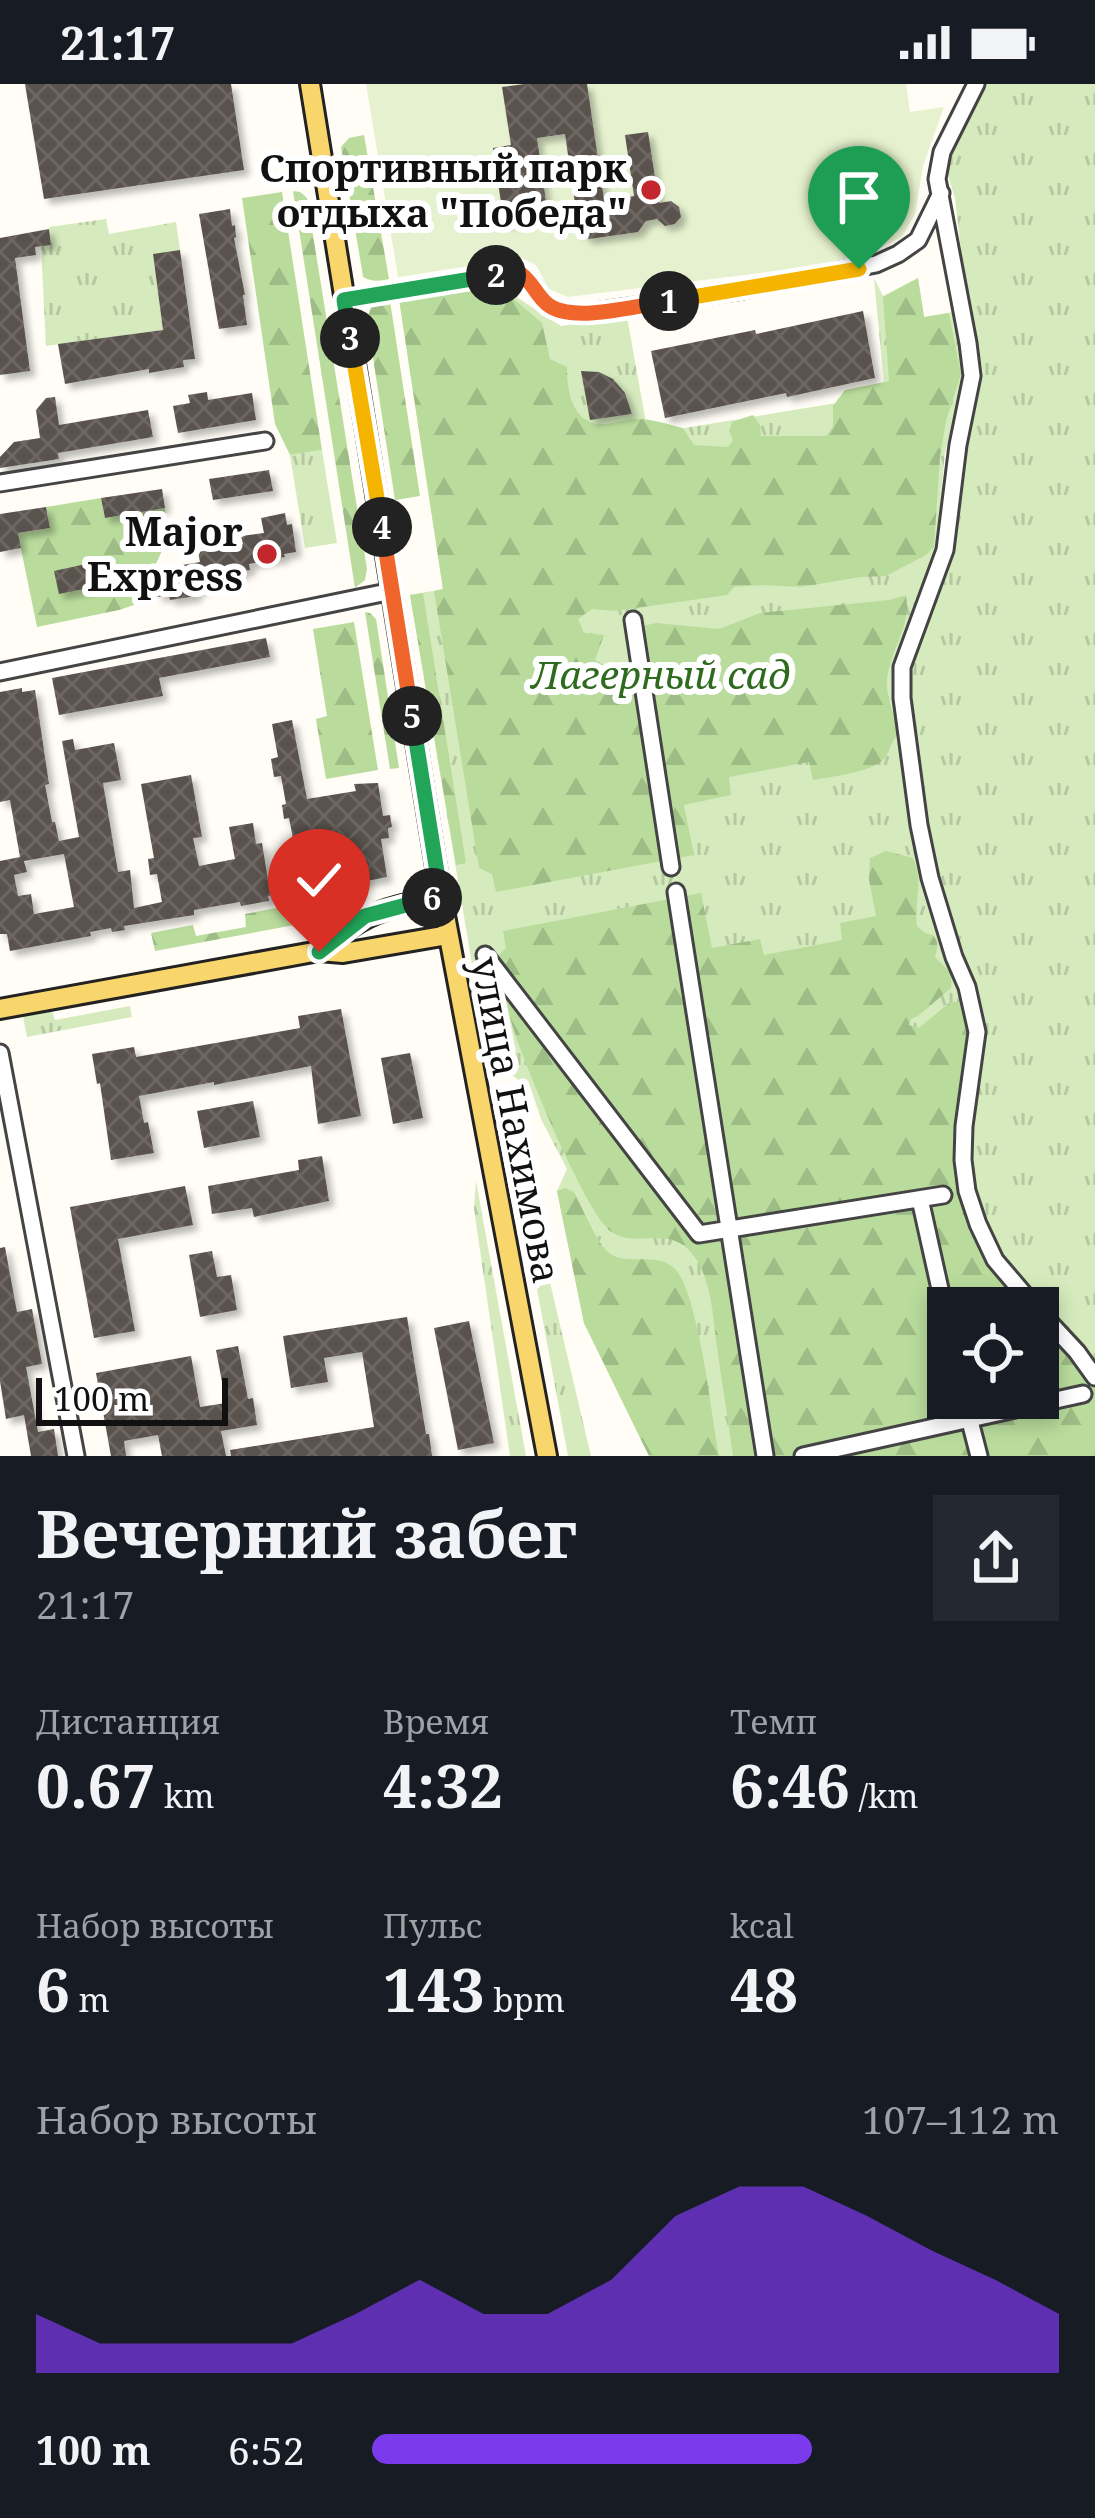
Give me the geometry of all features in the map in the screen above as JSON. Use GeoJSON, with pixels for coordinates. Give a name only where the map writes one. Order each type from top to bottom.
{"type":"FeatureCollection","features":[{"type":"Feature","properties":{"kind":"main road","name":"улица Нахимова"},"geometry":{"type":"LineString","coordinates":[[310,84],[441,897],[547,1456]]}},
{"type":"Feature","properties":{"kind":"main road"},"geometry":{"type":"LineString","coordinates":[[319,952],[349,926],[378,911],[441,897]]}},
{"type":"Feature","properties":{"kind":"main road"},"geometry":{"type":"LineString","coordinates":[[378,911],[389,917],[394,928],[387,946]]}},
{"type":"Feature","properties":{"kind":"main road"},"geometry":{"type":"LineString","coordinates":[[0,1009],[319,952],[343,953],[448,935]]}},
{"type":"Feature","properties":{"kind":"street"},"geometry":{"type":"LineString","coordinates":[[976,84],[942,152],[937,178],[972,376],[945,550],[902,667],[902,698],[930,878],[974,1014],[976,1044],[964,1126],[967,1191],[994,1260],[1018,1287]]}},
{"type":"Feature","properties":{"kind":"street"},"geometry":{"type":"LineString","coordinates":[[344,300],[521,274],[555,310],[589,313],[809,278],[859,269],[898,254],[918,240],[941,193]]}},
{"type":"Feature","properties":{"kind":"street"},"geometry":{"type":"LineString","coordinates":[[0,483],[265,441]]}},
{"type":"Feature","properties":{"kind":"street"},"geometry":{"type":"LineString","coordinates":[[0,672],[392,591]]}},
{"type":"Feature","properties":{"kind":"street"},"geometry":{"type":"LineString","coordinates":[[633,620],[671,867]]}},
{"type":"Feature","properties":{"kind":"street"},"geometry":{"type":"LineString","coordinates":[[676,892],[765,1456]]}},
{"type":"Feature","properties":{"kind":"street"},"geometry":{"type":"LineString","coordinates":[[485,955],[699,1234],[943,1195]]}},
{"type":"Feature","properties":{"kind":"street"},"geometry":{"type":"LineString","coordinates":[[0,1053],[76,1456]]}},
{"type":"Feature","properties":{"kind":"street"},"geometry":{"type":"LineString","coordinates":[[920,1198],[940,1287]]}},
{"type":"Feature","properties":{"kind":"street"},"geometry":{"type":"LineString","coordinates":[[1059,1333],[1095,1377]]}},
{"type":"Feature","properties":{"kind":"street"},"geometry":{"type":"LineString","coordinates":[[803,1456],[1083,1394]]}},
{"type":"Feature","properties":{"kind":"street"},"geometry":{"type":"LineString","coordinates":[[969,1420],[979,1456]]}},
{"type":"Feature","properties":{"kind":"green space","name":"Спортивный парк отдыха \"Победа\""},"geometry":{"type":"Polygon","coordinates":[[[366,84],[906,84],[910,112],[944,107],[923,166],[915,214],[902,237],[872,252],[817,266],[568,297],[549,289],[536,265],[522,258],[398,277],[366,84]]]}},
{"type":"Feature","properties":{"kind":"green space"},"geometry":{"type":"Polygon","coordinates":[[[984,84],[1095,84],[1095,1361],[1059,1322],[1059,1287],[1027,1287],[1015,1274],[978,1196],[972,1153],[986,1023],[936,882],[913,744],[907,676],[978,392],[979,348],[968,314],[955,198],[946,169],[984,84]]]}},
{"type":"Feature","properties":{"kind":"green space"},"geometry":{"type":"Polygon","coordinates":[[[364,135],[389,279],[363,277],[341,147],[349,138],[364,135]]]}},
{"type":"Feature","properties":{"kind":"green space"},"geometry":{"type":"Polygon","coordinates":[[[293,191],[307,198],[367,569],[365,580],[355,588],[293,191]]]}},
{"type":"Feature","properties":{"kind":"green space"},"geometry":{"type":"Polygon","coordinates":[[[282,192],[322,450],[290,455],[275,424],[242,198],[282,192]]]}},
{"type":"Feature","properties":{"kind":"green space"},"geometry":{"type":"Polygon","coordinates":[[[106,219],[109,234],[176,222],[180,250],[153,255],[163,330],[46,346],[41,246],[51,245],[49,227],[106,219]]]}},
{"type":"Feature","properties":{"kind":"green space","name":"Лагерный сад"},"geometry":{"type":"Polygon","coordinates":[[[874,278],[883,296],[918,278],[924,317],[953,312],[964,374],[945,453],[936,550],[895,679],[923,875],[939,937],[967,1002],[949,1287],[927,1287],[927,1419],[1001,1419],[1095,1456],[649,1456],[584,1323],[557,1191],[567,1169],[530,1086],[522,1087],[511,1075],[493,1075],[488,999],[473,970],[410,595],[443,589],[399,299],[495,283],[561,326],[627,317],[648,434],[885,395],[874,278]]]}},
{"type":"Feature","properties":{"kind":"green space"},"geometry":{"type":"Polygon","coordinates":[[[918,278],[924,317],[949,313],[961,374],[940,457],[934,547],[886,576],[801,587],[734,587],[727,595],[615,611],[592,609],[578,619],[584,633],[604,635],[595,660],[616,672],[643,639],[638,627],[656,623],[719,629],[760,613],[906,595],[906,617],[887,679],[897,735],[885,758],[859,771],[813,780],[809,762],[729,777],[731,795],[684,805],[694,855],[496,892],[492,874],[479,868],[434,591],[443,589],[399,299],[495,283],[542,323],[550,359],[567,367],[574,406],[586,420],[605,424],[653,420],[683,428],[694,445],[728,447],[733,440],[732,422],[753,415],[761,436],[826,436],[833,427],[833,406],[845,390],[889,381],[883,297],[918,278]]]}},
{"type":"Feature","properties":{"kind":"green space"},"geometry":{"type":"Polygon","coordinates":[[[390,301],[420,496],[395,500],[367,319],[371,307],[390,301]]]}},
{"type":"Feature","properties":{"kind":"green space"},"geometry":{"type":"Polygon","coordinates":[[[322,450],[337,543],[305,548],[290,455],[322,450]]]}},
{"type":"Feature","properties":{"kind":"green space"},"geometry":{"type":"Polygon","coordinates":[[[101,498],[105,518],[165,508],[169,536],[153,570],[158,597],[37,627],[20,544],[0,536],[50,528],[46,507],[101,498]]]}},
{"type":"Feature","properties":{"kind":"green space"},"geometry":{"type":"Polygon","coordinates":[[[423,593],[466,863],[456,865],[410,595],[423,593]]]}},
{"type":"Feature","properties":{"kind":"green space"},"geometry":{"type":"Polygon","coordinates":[[[365,612],[376,619],[399,768],[390,769],[365,612]]]}},
{"type":"Feature","properties":{"kind":"green space"},"geometry":{"type":"Polygon","coordinates":[[[354,622],[378,770],[326,779],[316,719],[327,716],[313,629],[354,622]]]}},
{"type":"Feature","properties":{"kind":"green space"},"geometry":{"type":"Polygon","coordinates":[[[886,851],[913,858],[918,877],[917,926],[935,938],[935,957],[951,977],[951,988],[909,1025],[919,1028],[950,1002],[967,1002],[971,1024],[964,1197],[1018,1287],[927,1287],[927,1419],[1059,1419],[1059,1341],[1095,1384],[1095,1456],[733,1456],[711,1302],[696,1259],[676,1242],[623,1237],[602,1222],[559,1142],[516,1037],[497,957],[506,948],[503,931],[701,893],[712,948],[760,939],[764,955],[842,940],[840,923],[876,916],[870,858],[886,851]]]}},
{"type":"Feature","properties":{"kind":"green space"},"geometry":{"type":"Polygon","coordinates":[[[323,899],[327,919],[155,951],[151,933],[193,925],[196,936],[246,927],[245,914],[323,899]]]}},
{"type":"Feature","properties":{"kind":"green space"},"geometry":{"type":"Polygon","coordinates":[[[130,1006],[132,1017],[27,1037],[23,1016],[52,1011],[55,1020],[130,1006]]]}},
{"type":"Feature","properties":{"kind":"green space"},"geometry":{"type":"Polygon","coordinates":[[[503,1106],[510,1113],[591,1456],[568,1456],[503,1106]]]}},
{"type":"Feature","properties":{"kind":"green space"},"geometry":{"type":"Polygon","coordinates":[[[476,1181],[526,1456],[510,1456],[474,1209],[476,1181]]]}},
{"type":"Feature","properties":{"kind":"green space"},"geometry":{"type":"Polygon","coordinates":[[[557,1191],[574,1192],[597,1238],[612,1255],[666,1263],[683,1281],[697,1327],[719,1456],[649,1456],[584,1323],[557,1191]]]}},
{"type":"Feature","properties":{"kind":"building"},"geometry":{"type":"Polygon","coordinates":[[[25,84],[231,84],[244,170],[44,199],[25,84]]]}},
{"type":"Feature","properties":{"kind":"building"},"geometry":{"type":"Polygon","coordinates":[[[587,84],[604,200],[634,196],[625,135],[648,132],[659,203],[671,201],[679,207],[681,217],[675,224],[665,226],[657,219],[646,221],[638,232],[589,239],[579,231],[565,134],[537,138],[548,216],[504,223],[493,148],[511,145],[502,87],[587,84]]]}},
{"type":"Feature","properties":{"kind":"building"},"geometry":{"type":"Polygon","coordinates":[[[230,209],[247,325],[219,329],[199,214],[230,209]]]}},
{"type":"Feature","properties":{"kind":"building"},"geometry":{"type":"Polygon","coordinates":[[[49,229],[51,245],[35,247],[36,255],[15,258],[30,371],[0,375],[0,238],[49,229]]]}},
{"type":"Feature","properties":{"kind":"building"},"geometry":{"type":"Polygon","coordinates":[[[180,250],[195,359],[183,360],[184,367],[65,384],[58,344],[163,330],[153,254],[180,250]]]}},
{"type":"Feature","properties":{"kind":"building"},"geometry":{"type":"Polygon","coordinates":[[[863,311],[875,378],[665,418],[651,351],[863,311]]]}},
{"type":"Feature","properties":{"kind":"building"},"geometry":{"type":"Polygon","coordinates":[[[581,371],[613,379],[625,393],[632,414],[590,420],[581,371]]]}},
{"type":"Feature","properties":{"kind":"building"},"geometry":{"type":"Polygon","coordinates":[[[207,392],[208,400],[252,393],[256,420],[178,433],[173,406],[190,403],[188,395],[207,392]]]}},
{"type":"Feature","properties":{"kind":"building"},"geometry":{"type":"Polygon","coordinates":[[[55,397],[59,425],[148,410],[153,437],[0,468],[0,457],[14,442],[40,438],[36,410],[46,398],[55,397]]]}},
{"type":"Feature","properties":{"kind":"building"},"geometry":{"type":"Polygon","coordinates":[[[269,470],[273,491],[213,500],[209,479],[269,470]]]}},
{"type":"Feature","properties":{"kind":"building"},"geometry":{"type":"Polygon","coordinates":[[[162,489],[165,508],[105,518],[101,498],[162,489]]]}},
{"type":"Feature","properties":{"kind":"building"},"geometry":{"type":"Polygon","coordinates":[[[46,507],[50,528],[18,533],[21,548],[0,552],[0,514],[46,507]]]}},
{"type":"Feature","properties":{"kind":"building"},"geometry":{"type":"Polygon","coordinates":[[[285,513],[287,525],[292,524],[296,552],[249,564],[250,570],[240,572],[241,577],[205,583],[205,588],[196,590],[197,596],[158,597],[153,570],[200,562],[198,552],[243,544],[241,536],[264,533],[261,518],[285,513]]]}},
{"type":"Feature","properties":{"kind":"building"},"geometry":{"type":"Polygon","coordinates":[[[109,559],[114,583],[59,594],[54,571],[109,559]]]}},
{"type":"Feature","properties":{"kind":"building"},"geometry":{"type":"Polygon","coordinates":[[[266,638],[270,657],[159,678],[163,696],[59,715],[52,678],[266,638]]]}},
{"type":"Feature","properties":{"kind":"building"},"geometry":{"type":"Polygon","coordinates":[[[35,690],[49,784],[45,785],[59,841],[79,837],[62,741],[73,739],[75,750],[114,743],[121,780],[103,783],[118,872],[130,870],[134,908],[162,902],[157,874],[150,875],[148,859],[154,858],[141,784],[191,775],[202,837],[193,838],[199,866],[235,859],[229,827],[253,823],[256,844],[262,843],[268,880],[303,874],[289,818],[284,819],[281,776],[274,777],[271,759],[278,757],[272,724],[292,720],[307,799],[356,791],[354,784],[378,783],[383,816],[390,815],[392,827],[389,838],[381,839],[387,877],[268,896],[269,901],[241,906],[240,902],[194,910],[194,915],[10,951],[7,934],[0,934],[0,861],[20,857],[10,800],[0,802],[0,692],[35,690]],[[64,854],[24,861],[27,872],[14,875],[18,896],[31,894],[34,914],[74,907],[64,854]]]}},
{"type":"Feature","properties":{"kind":"building"},"geometry":{"type":"Polygon","coordinates":[[[341,1009],[361,1116],[318,1124],[311,1066],[214,1082],[139,1096],[154,1153],[111,1160],[92,1054],[134,1047],[136,1057],[300,1028],[298,1016],[341,1009]]]}},
{"type":"Feature","properties":{"kind":"building"},"geometry":{"type":"Polygon","coordinates":[[[410,1053],[423,1118],[393,1124],[381,1058],[410,1053]]]}},
{"type":"Feature","properties":{"kind":"building"},"geometry":{"type":"Polygon","coordinates":[[[253,1101],[260,1137],[204,1148],[197,1111],[253,1101]]]}},
{"type":"Feature","properties":{"kind":"building"},"geometry":{"type":"Polygon","coordinates":[[[322,1156],[329,1201],[254,1217],[252,1208],[212,1214],[208,1186],[299,1170],[298,1160],[322,1156]]]}},
{"type":"Feature","properties":{"kind":"building"},"geometry":{"type":"Polygon","coordinates":[[[185,1186],[193,1225],[118,1239],[135,1331],[94,1338],[70,1207],[185,1186]]]}},
{"type":"Feature","properties":{"kind":"building"},"geometry":{"type":"Polygon","coordinates":[[[5,1247],[17,1312],[32,1309],[42,1364],[26,1367],[38,1432],[54,1429],[58,1456],[31,1456],[24,1415],[6,1419],[0,1381],[0,1248],[5,1247]]]}},
{"type":"Feature","properties":{"kind":"building"},"geometry":{"type":"Polygon","coordinates":[[[212,1251],[217,1277],[231,1275],[237,1310],[200,1317],[189,1255],[212,1251]]]}},
{"type":"Feature","properties":{"kind":"building"},"geometry":{"type":"Polygon","coordinates":[[[407,1317],[432,1456],[231,1456],[230,1450],[374,1427],[362,1352],[324,1358],[328,1382],[291,1388],[283,1336],[407,1317]]]}},
{"type":"Feature","properties":{"kind":"building"},"geometry":{"type":"Polygon","coordinates":[[[469,1321],[494,1443],[458,1450],[434,1328],[469,1321]]]}},
{"type":"Feature","properties":{"kind":"building"},"geometry":{"type":"Polygon","coordinates":[[[238,1346],[257,1425],[221,1431],[226,1456],[162,1456],[158,1435],[124,1441],[126,1456],[111,1456],[96,1373],[191,1356],[200,1407],[226,1403],[216,1350],[238,1346]]]}},
{"type":"Feature","properties":{"kind":"place","name":"Спортивный парк отдыха \"Победа\""},"geometry":{"type":"Point","coordinates":[651,190]}},
{"type":"Feature","properties":{"kind":"place","name":"Major Express"},"geometry":{"type":"Point","coordinates":[267,554]}},
{"type":"Feature","properties":{"kind":"route"},"geometry":{"type":"LineString","coordinates":[[319,952],[365,916],[441,897],[344,300],[510,273],[532,282],[543,302],[555,310],[589,313],[859,269]]}}]}
